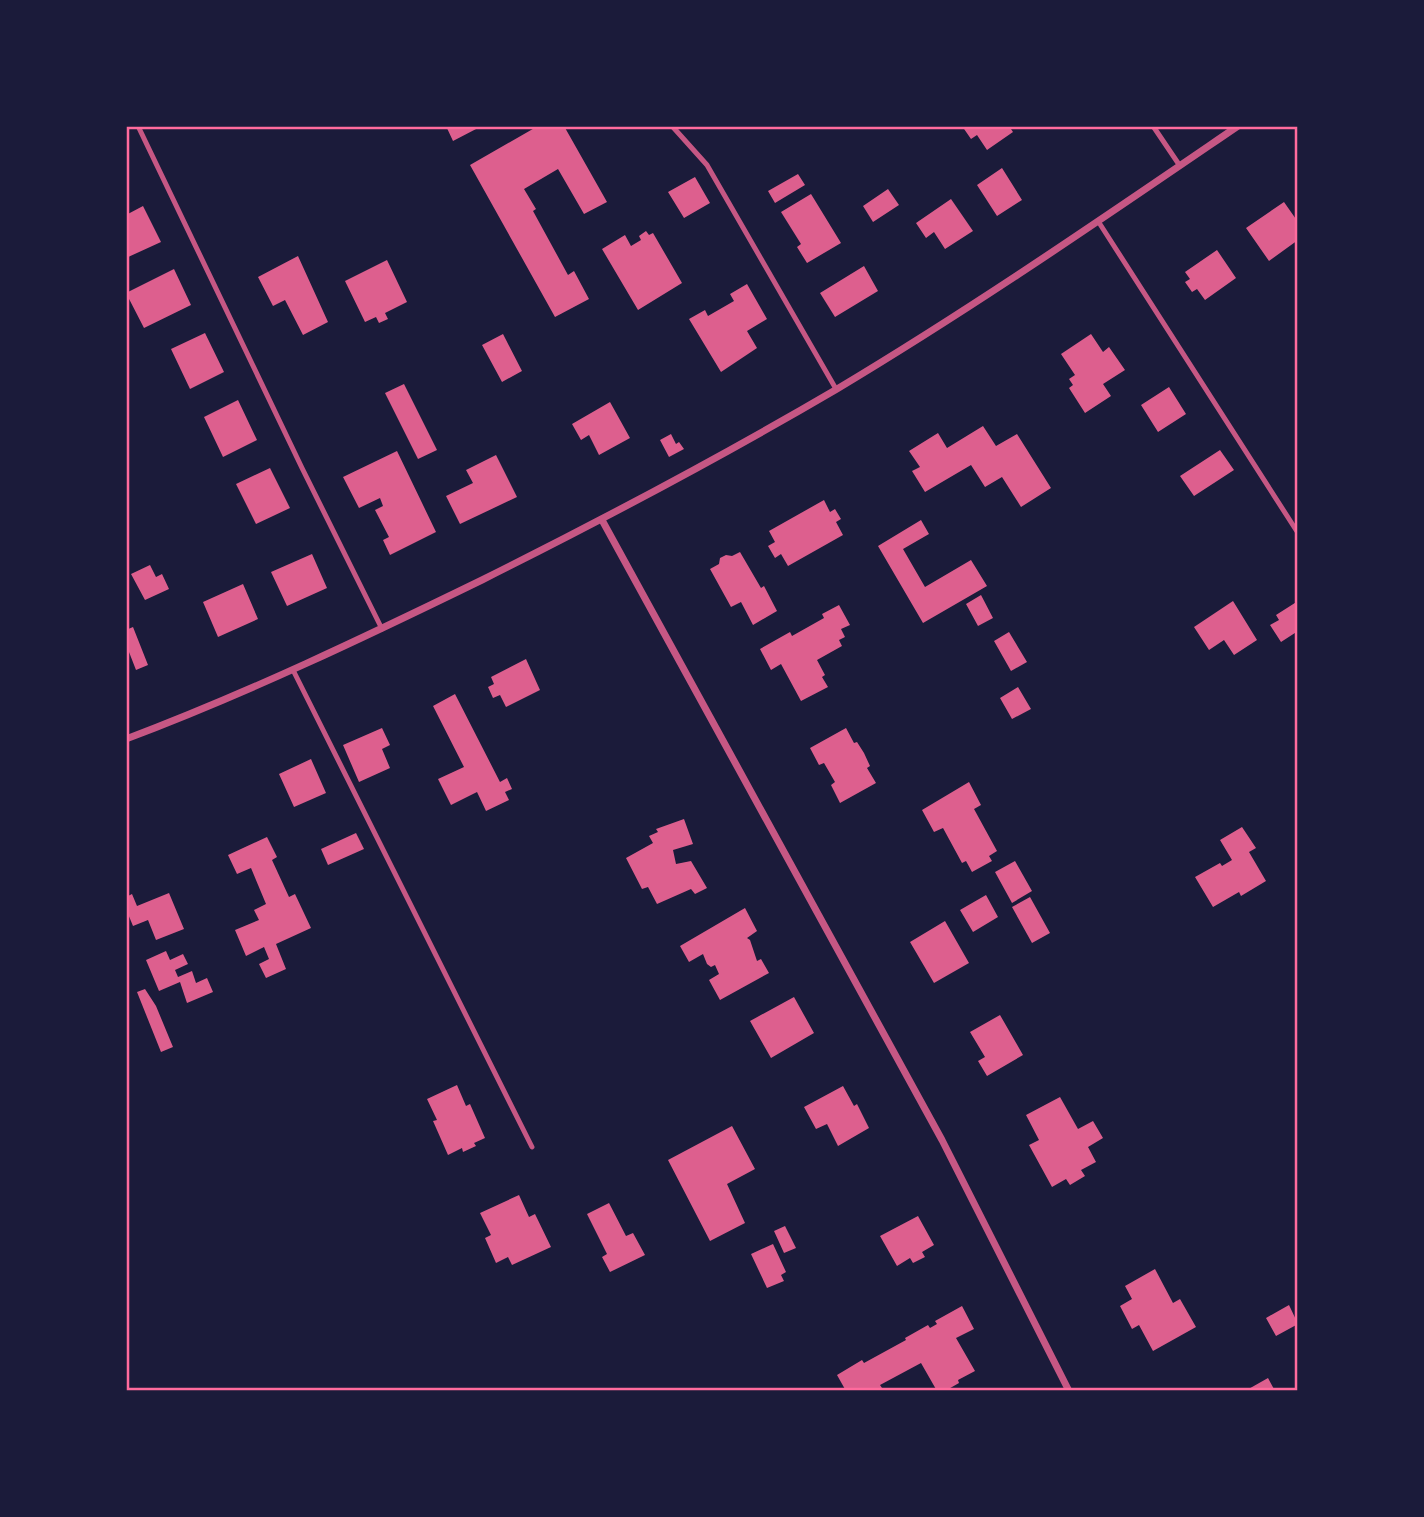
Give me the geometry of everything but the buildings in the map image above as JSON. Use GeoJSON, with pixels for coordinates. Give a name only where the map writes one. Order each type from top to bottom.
{"type":"FeatureCollection","features":[{"type":"Feature","properties":{"kind":"street"},"geometry":{"type":"LineString","coordinates":[[126,739],[293,670],[602,520],[836,389],[927,333],[1098,222],[1238,126]]}},
{"type":"Feature","properties":{"kind":"street"},"geometry":{"type":"LineString","coordinates":[[602,520],[942,1140],[1069,1391]]}},
{"type":"Feature","properties":{"kind":"lane"},"geometry":{"type":"LineString","coordinates":[[138,126],[382,629]]}},
{"type":"Feature","properties":{"kind":"lane"},"geometry":{"type":"LineString","coordinates":[[672,126],[707,165],[836,389]]}},
{"type":"Feature","properties":{"kind":"lane"},"geometry":{"type":"LineString","coordinates":[[1153,126],[1180,166]]}},
{"type":"Feature","properties":{"kind":"lane"},"geometry":{"type":"LineString","coordinates":[[1098,222],[1298,533]]}},
{"type":"Feature","properties":{"kind":"lane"},"geometry":{"type":"LineString","coordinates":[[293,670],[532,1147]]}}]}
